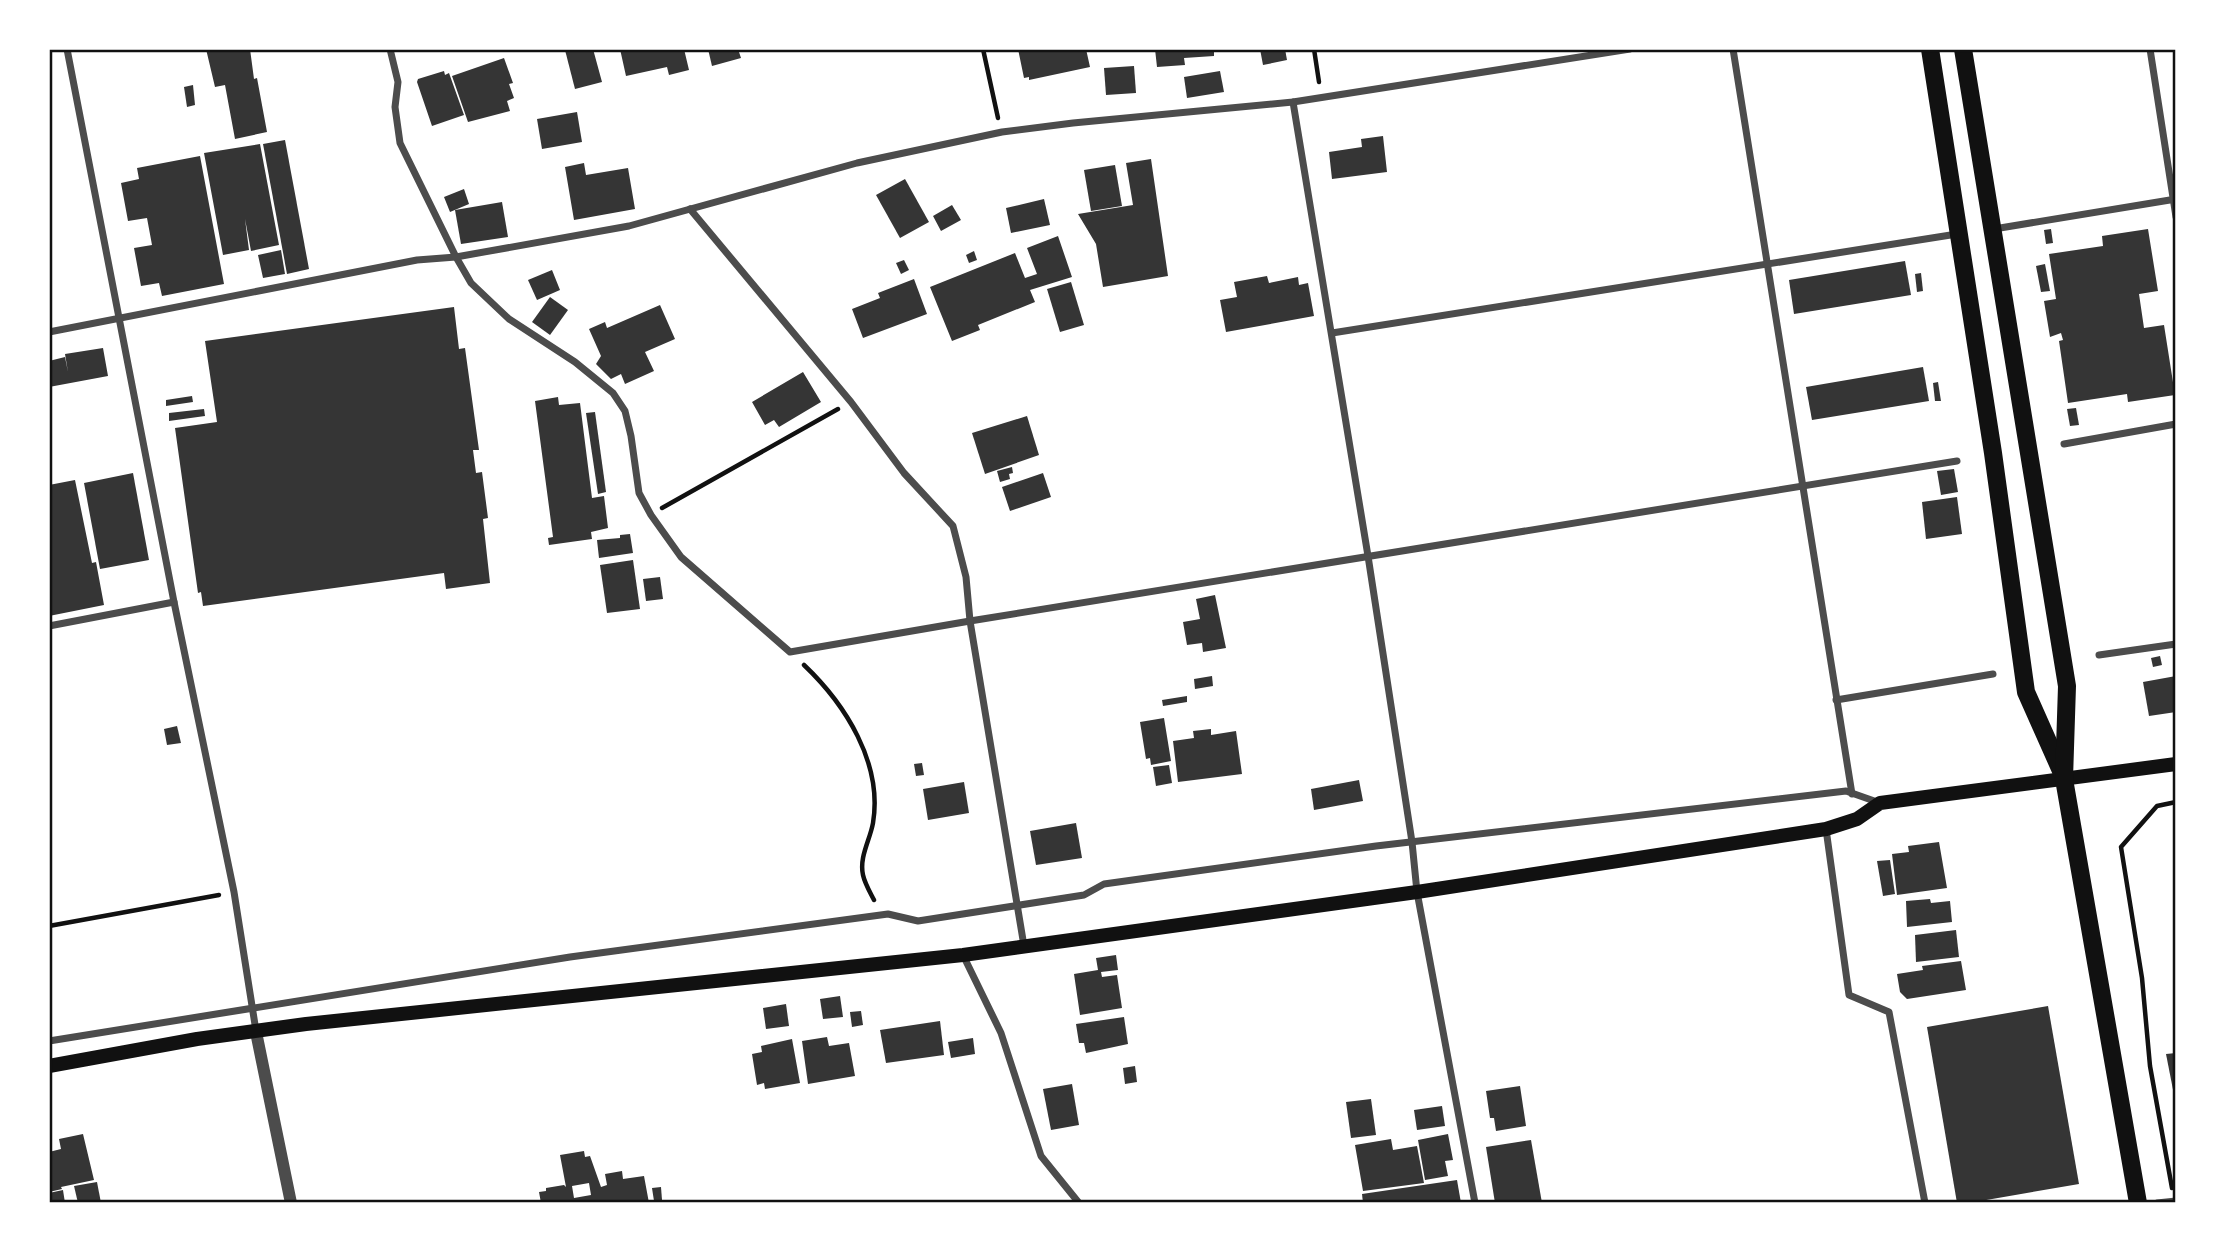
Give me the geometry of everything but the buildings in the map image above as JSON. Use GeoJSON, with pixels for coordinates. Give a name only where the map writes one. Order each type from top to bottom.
{"type":"FeatureCollection","features":[{"type":"Feature","properties":{"kind":"main road"},"geometry":{"type":"LineString","coordinates":[[1930,49],[1993,453],[2026,692],[2064,779]]}},
{"type":"Feature","properties":{"kind":"main road"},"geometry":{"type":"LineString","coordinates":[[1963,49],[2067,686],[2064,779],[2138,1203]]}},
{"type":"Feature","properties":{"kind":"main road"},"geometry":{"type":"LineString","coordinates":[[49,1066],[197,1039],[334,1021],[963,956],[1417,892],[1826,830],[1857,819],[1880,803],[2176,764]]}},
{"type":"Feature","properties":{"kind":"street"},"geometry":{"type":"LineString","coordinates":[[67,49],[174,602],[234,892],[256,1032],[291,1203]]}},
{"type":"Feature","properties":{"kind":"street"},"geometry":{"type":"LineString","coordinates":[[390,49],[398,82],[395,107],[400,143],[471,283],[509,319],[575,362],[613,393],[625,411],[639,493],[651,515],[681,557],[790,652],[1957,461]]}},
{"type":"Feature","properties":{"kind":"street"},"geometry":{"type":"LineString","coordinates":[[49,332],[417,260],[456,257],[629,226],[857,163],[1002,132],[1293,102],[1630,49]]}},
{"type":"Feature","properties":{"kind":"street"},"geometry":{"type":"LineString","coordinates":[[1733,49],[1852,794]]}},
{"type":"Feature","properties":{"kind":"street"},"geometry":{"type":"LineString","coordinates":[[2150,49],[2176,217]]}},
{"type":"Feature","properties":{"kind":"street"},"geometry":{"type":"LineString","coordinates":[[1293,102],[1368,556],[1412,842],[1417,892],[1475,1203]]}},
{"type":"Feature","properties":{"kind":"street"},"geometry":{"type":"LineString","coordinates":[[1993,229],[2175,200]]}},
{"type":"Feature","properties":{"kind":"street"},"geometry":{"type":"LineString","coordinates":[[690,209],[851,402],[904,473],[953,526],[966,577],[970,621],[1024,946]]}},
{"type":"Feature","properties":{"kind":"street"},"geometry":{"type":"LineString","coordinates":[[1332,333],[1958,234]]}},
{"type":"Feature","properties":{"kind":"street"},"geometry":{"type":"LineString","coordinates":[[2064,443],[2176,424]]}},
{"type":"Feature","properties":{"kind":"street"},"geometry":{"type":"LineString","coordinates":[[49,626],[174,602]]}},
{"type":"Feature","properties":{"kind":"street"},"geometry":{"type":"LineString","coordinates":[[2099,655],[2176,644]]}},
{"type":"Feature","properties":{"kind":"street"},"geometry":{"type":"LineString","coordinates":[[1836,700],[1993,674]]}},
{"type":"Feature","properties":{"kind":"street"},"geometry":{"type":"LineString","coordinates":[[49,1041],[570,957],[888,914],[918,921],[1084,895],[1104,884],[1412,842],[1846,791],[1880,803]]}},
{"type":"Feature","properties":{"kind":"street"},"geometry":{"type":"LineString","coordinates":[[1826,830],[1849,995],[1889,1012],[1925,1203]]}},
{"type":"Feature","properties":{"kind":"street"},"geometry":{"type":"LineString","coordinates":[[963,956],[1001,1033],[1041,1156],[1079,1203]]}},
{"type":"Feature","properties":{"kind":"street"},"geometry":{"type":"LineString","coordinates":[[2157,1203],[2175,1201]]}},
{"type":"Feature","properties":{"kind":"path"},"geometry":{"type":"LineString","coordinates":[[983,49],[1002,132]]}},
{"type":"Feature","properties":{"kind":"path"},"geometry":{"type":"LineString","coordinates":[[1314,49],[1320,97]]}},
{"type":"Feature","properties":{"kind":"path"},"geometry":{"type":"LineString","coordinates":[[651,515],[851,402]]}},
{"type":"Feature","properties":{"kind":"path"},"geometry":{"type":"LineString","coordinates":[[790,652],[823,683],[857,732],[874,786],[873,822],[862,860],[863,875],[880,915]]}},
{"type":"Feature","properties":{"kind":"path"},"geometry":{"type":"LineString","coordinates":[[2175,1201],[2150,1066],[2142,978],[2121,848],[2157,806],[2176,802]]}},
{"type":"Feature","properties":{"kind":"path"},"geometry":{"type":"LineString","coordinates":[[49,926],[234,892]]}}]}
